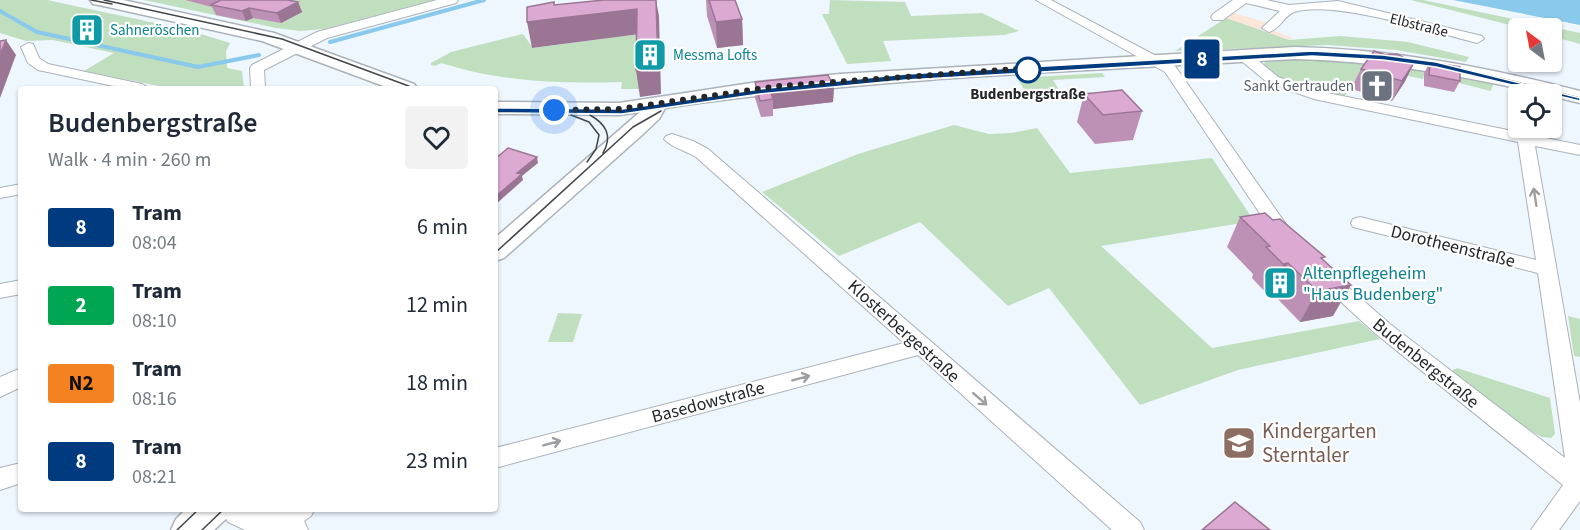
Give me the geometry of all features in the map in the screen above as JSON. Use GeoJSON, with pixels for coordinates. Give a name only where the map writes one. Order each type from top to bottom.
{"type":"FeatureCollection","features":[{"type":"Feature","properties":{"kind":"main road"},"geometry":{"type":"LineString","coordinates":[[99,0],[252,33],[298,46],[402,86]]}},
{"type":"Feature","properties":{"kind":"main road"},"geometry":{"type":"LineString","coordinates":[[498,108],[619,109],[758,88],[832,81],[1243,55],[1326,53],[1403,59],[1474,71],[1580,97]]}},
{"type":"Feature","properties":{"kind":"main road"},"geometry":{"type":"LineString","coordinates":[[498,249],[647,118],[657,104]]}},
{"type":"Feature","properties":{"kind":"main road"},"geometry":{"type":"LineString","coordinates":[[557,110],[581,116],[597,127],[602,139],[596,162]]}},
{"type":"Feature","properties":{"kind":"main road"},"geometry":{"type":"LineString","coordinates":[[189,530],[209,512]]}},
{"type":"Feature","properties":{"kind":"street"},"geometry":{"type":"LineString","coordinates":[[258,86],[257,68],[325,34],[452,0]]}},
{"type":"Feature","properties":{"kind":"street","name":"Budenbergstraße"},"geometry":{"type":"LineString","coordinates":[[1042,0],[1171,70],[1287,241],[1383,329],[1579,484]]}},
{"type":"Feature","properties":{"kind":"street"},"geometry":{"type":"LineString","coordinates":[[1218,17],[1241,0]]}},
{"type":"Feature","properties":{"kind":"street","name":"Elbstraße"},"geometry":{"type":"LineString","coordinates":[[1250,0],[1289,9],[1338,5],[1477,39]]}},
{"type":"Feature","properties":{"kind":"street"},"geometry":{"type":"LineString","coordinates":[[1269,28],[1289,9]]}},
{"type":"Feature","properties":{"kind":"street"},"geometry":{"type":"LineString","coordinates":[[28,47],[33,60],[43,67],[133,86]]}},
{"type":"Feature","properties":{"kind":"street"},"geometry":{"type":"LineString","coordinates":[[1243,55],[1273,80],[1305,92],[1346,103],[1580,150]]}},
{"type":"Feature","properties":{"kind":"street","name":"Klosterbergestraße"},"geometry":{"type":"LineString","coordinates":[[672,139],[687,144],[702,153],[920,347],[1131,530]]}},
{"type":"Feature","properties":{"kind":"street","name":"Dorotheenstraße"},"geometry":{"type":"LineString","coordinates":[[1526,139],[1547,269],[1572,367],[1579,484]]}},
{"type":"Feature","properties":{"kind":"street"},"geometry":{"type":"LineString","coordinates":[[0,193],[18,190]]}},
{"type":"Feature","properties":{"kind":"street","name":"Dorotheenstraße"},"geometry":{"type":"LineString","coordinates":[[1360,223],[1547,269]]}},
{"type":"Feature","properties":{"kind":"street"},"geometry":{"type":"LineString","coordinates":[[0,291],[18,288]]}},
{"type":"Feature","properties":{"kind":"street","name":"Basedowstraße"},"geometry":{"type":"LineString","coordinates":[[498,457],[920,347]]}},
{"type":"Feature","properties":{"kind":"street"},"geometry":{"type":"LineString","coordinates":[[0,479],[18,474]]}},
{"type":"Feature","properties":{"kind":"street"},"geometry":{"type":"LineString","coordinates":[[1544,530],[1579,484]]}},
{"type":"Feature","properties":{"kind":"street"},"geometry":{"type":"LineString","coordinates":[[235,512],[252,521],[285,517]]}},
{"type":"Feature","properties":{"kind":"shaded area"},"geometry":{"type":"Polygon","coordinates":[[[1234,13],[1268,23],[1264,27],[1293,38],[1290,40],[1226,18],[1234,13]]]}},
{"type":"Feature","properties":{"kind":"green space"},"geometry":{"type":"Polygon","coordinates":[[[0,0],[47,0],[188,30],[230,43],[226,51],[227,68],[242,71],[244,86],[159,86],[84,71],[114,53],[53,40],[26,41],[0,33],[0,0]]]}},
{"type":"Feature","properties":{"kind":"green space"},"geometry":{"type":"Polygon","coordinates":[[[144,0],[434,0],[324,29],[300,31],[144,0]]]}},
{"type":"Feature","properties":{"kind":"green space"},"geometry":{"type":"Polygon","coordinates":[[[830,0],[905,2],[911,16],[982,13],[1019,31],[1004,35],[883,41],[891,61],[847,64],[822,14],[829,14],[830,0]]]}},
{"type":"Feature","properties":{"kind":"green space"},"geometry":{"type":"Polygon","coordinates":[[[1411,0],[1423,0],[1509,18],[1508,24],[1411,0]]]}},
{"type":"Feature","properties":{"kind":"green space"},"geometry":{"type":"Polygon","coordinates":[[[1226,18],[1289,40],[1340,36],[1408,42],[1469,57],[1466,62],[1396,50],[1328,45],[1175,51],[1226,18]]]}},
{"type":"Feature","properties":{"kind":"green space"},"geometry":{"type":"Polygon","coordinates":[[[1562,29],[1580,33],[1580,44],[1562,39],[1562,29]]]}},
{"type":"Feature","properties":{"kind":"green space"},"geometry":{"type":"Polygon","coordinates":[[[523,34],[533,48],[640,34],[640,89],[621,89],[622,82],[575,83],[531,80],[486,74],[441,63],[431,65],[451,52],[523,34]]]}},
{"type":"Feature","properties":{"kind":"green space"},"geometry":{"type":"Polygon","coordinates":[[[1306,59],[1372,60],[1494,82],[1491,91],[1455,82],[1455,77],[1425,71],[1423,79],[1408,76],[1404,83],[1365,71],[1344,97],[1274,76],[1263,66],[1265,62],[1306,59]]]}},
{"type":"Feature","properties":{"kind":"green space"},"geometry":{"type":"Polygon","coordinates":[[[1102,73],[1105,77],[1053,80],[1061,93],[1091,92],[1095,96],[1028,101],[1028,96],[1017,78],[1102,73]]]}},
{"type":"Feature","properties":{"kind":"green space"},"geometry":{"type":"Polygon","coordinates":[[[954,125],[989,134],[1037,128],[1070,173],[1212,158],[1254,221],[1101,246],[1212,348],[1359,321],[1380,339],[1238,370],[1140,405],[1049,288],[1008,306],[920,222],[839,256],[762,192],[858,154],[954,125]]]}},
{"type":"Feature","properties":{"kind":"green space"},"geometry":{"type":"Polygon","coordinates":[[[558,313],[582,314],[573,342],[548,342],[558,313]]]}},
{"type":"Feature","properties":{"kind":"green space"},"geometry":{"type":"Polygon","coordinates":[[[1568,316],[1580,319],[1580,357],[1574,356],[1568,316]]]}},
{"type":"Feature","properties":{"kind":"green space"},"geometry":{"type":"Polygon","coordinates":[[[1457,368],[1550,398],[1555,434],[1551,438],[1542,437],[1531,431],[1451,371],[1457,368]]]}},
{"type":"Feature","properties":{"kind":"water"},"geometry":{"type":"Polygon","coordinates":[[[1453,0],[1580,0],[1580,25],[1562,21],[1562,18],[1544,18],[1453,0]]]}},
{"type":"Feature","properties":{"kind":"building"},"geometry":{"type":"Polygon","coordinates":[[[221,0],[298,2],[277,13],[249,8],[242,11],[211,5],[221,0]]]}},
{"type":"Feature","properties":{"kind":"building"},"geometry":{"type":"Polygon","coordinates":[[[604,0],[656,0],[658,66],[636,70],[637,9],[527,22],[527,7],[554,2],[554,5],[604,0]]]}},
{"type":"Feature","properties":{"kind":"building"},"geometry":{"type":"Polygon","coordinates":[[[709,0],[735,0],[742,19],[716,22],[709,0]]]}},
{"type":"Feature","properties":{"kind":"building"},"geometry":{"type":"Polygon","coordinates":[[[6,40],[0,55],[0,41],[6,40]]]}},
{"type":"Feature","properties":{"kind":"building"},"geometry":{"type":"Polygon","coordinates":[[[1374,51],[1386,55],[1397,54],[1414,63],[1402,81],[1361,69],[1374,51]]]}},
{"type":"Feature","properties":{"kind":"building"},"geometry":{"type":"Polygon","coordinates":[[[1430,62],[1460,67],[1460,81],[1429,75],[1430,62]]]}},
{"type":"Feature","properties":{"kind":"building"},"geometry":{"type":"Polygon","coordinates":[[[828,75],[834,86],[771,93],[773,99],[760,101],[755,82],[828,75]]]}},
{"type":"Feature","properties":{"kind":"building"},"geometry":{"type":"Polygon","coordinates":[[[1122,90],[1142,111],[1103,115],[1084,94],[1122,90]]]}},
{"type":"Feature","properties":{"kind":"building"},"geometry":{"type":"Polygon","coordinates":[[[508,148],[537,157],[517,173],[522,174],[498,194],[498,156],[508,148]]]}},
{"type":"Feature","properties":{"kind":"building"},"geometry":{"type":"Polygon","coordinates":[[[1265,213],[1273,220],[1280,219],[1325,257],[1321,258],[1351,285],[1317,291],[1288,263],[1283,264],[1266,247],[1270,246],[1240,217],[1265,213]]]}},
{"type":"Feature","properties":{"kind":"building"},"geometry":{"type":"Polygon","coordinates":[[[1235,502],[1270,530],[1202,530],[1235,502]]]}},
{"type":"Feature","properties":{"kind":"waterway"},"geometry":{"type":"LineString","coordinates":[[330,42],[484,0]]}},
{"type":"Feature","properties":{"kind":"waterway"},"geometry":{"type":"LineString","coordinates":[[0,11],[37,32],[198,67],[259,55]]}},
{"type":"Feature","properties":{"kind":"tram line"},"geometry":{"type":"LineString","coordinates":[[91,0],[112,4]]}},
{"type":"Feature","properties":{"kind":"tram line"},"geometry":{"type":"LineString","coordinates":[[104,0],[282,39],[409,86]]}},
{"type":"Feature","properties":{"kind":"tram line"},"geometry":{"type":"LineString","coordinates":[[818,85],[948,74],[1282,54],[1316,54],[1385,58],[1440,65],[1580,98]]}},
{"type":"Feature","properties":{"kind":"tram line","name":"8"},"geometry":{"type":"LineString","coordinates":[[498,110],[590,112],[644,110],[760,91],[836,83],[1282,54],[1347,55],[1408,60],[1467,71],[1580,98]]}},
{"type":"Feature","properties":{"kind":"tram line"},"geometry":{"type":"LineString","coordinates":[[498,110],[622,111],[770,90]]}},
{"type":"Feature","properties":{"kind":"tram line"},"geometry":{"type":"LineString","coordinates":[[498,250],[633,127],[661,111]]}},
{"type":"Feature","properties":{"kind":"tram line"},"geometry":{"type":"LineString","coordinates":[[571,115],[589,122],[599,135],[596,149],[587,162]]}},
{"type":"Feature","properties":{"kind":"tram line"},"geometry":{"type":"LineString","coordinates":[[590,115],[604,126],[608,136],[603,153]]}},
{"type":"Feature","properties":{"kind":"tram line"},"geometry":{"type":"LineString","coordinates":[[177,530],[196,512]]}},
{"type":"Feature","properties":{"kind":"tram line"},"geometry":{"type":"LineString","coordinates":[[202,530],[221,512]]}},
{"type":"Feature","properties":{"kind":"place","name":"Sahneröschen"},"geometry":{"type":"Point","coordinates":[87,30]}},
{"type":"Feature","properties":{"kind":"place","name":"Messma Lofts"},"geometry":{"type":"Point","coordinates":[650,55]}},
{"type":"Feature","properties":{"kind":"place","name":"Budenbergstraße"},"geometry":{"type":"Point","coordinates":[1028,70]}},
{"type":"Feature","properties":{"kind":"place","name":"Sankt Gertrauden"},"geometry":{"type":"Point","coordinates":[1377,86]}},
{"type":"Feature","properties":{"kind":"place","name":"Altenpflegeheim \"Haus Budenberg\""},"geometry":{"type":"Point","coordinates":[1280,283]}},
{"type":"Feature","properties":{"kind":"place","name":"Kindergarten Sterntaler"},"geometry":{"type":"Point","coordinates":[1239,443]}},
{"type":"Feature","properties":{"kind":"route"},"geometry":{"type":"LineString","coordinates":[[554,110],[633,108],[758,88],[840,80],[1029,68],[1028,70]]}}]}
